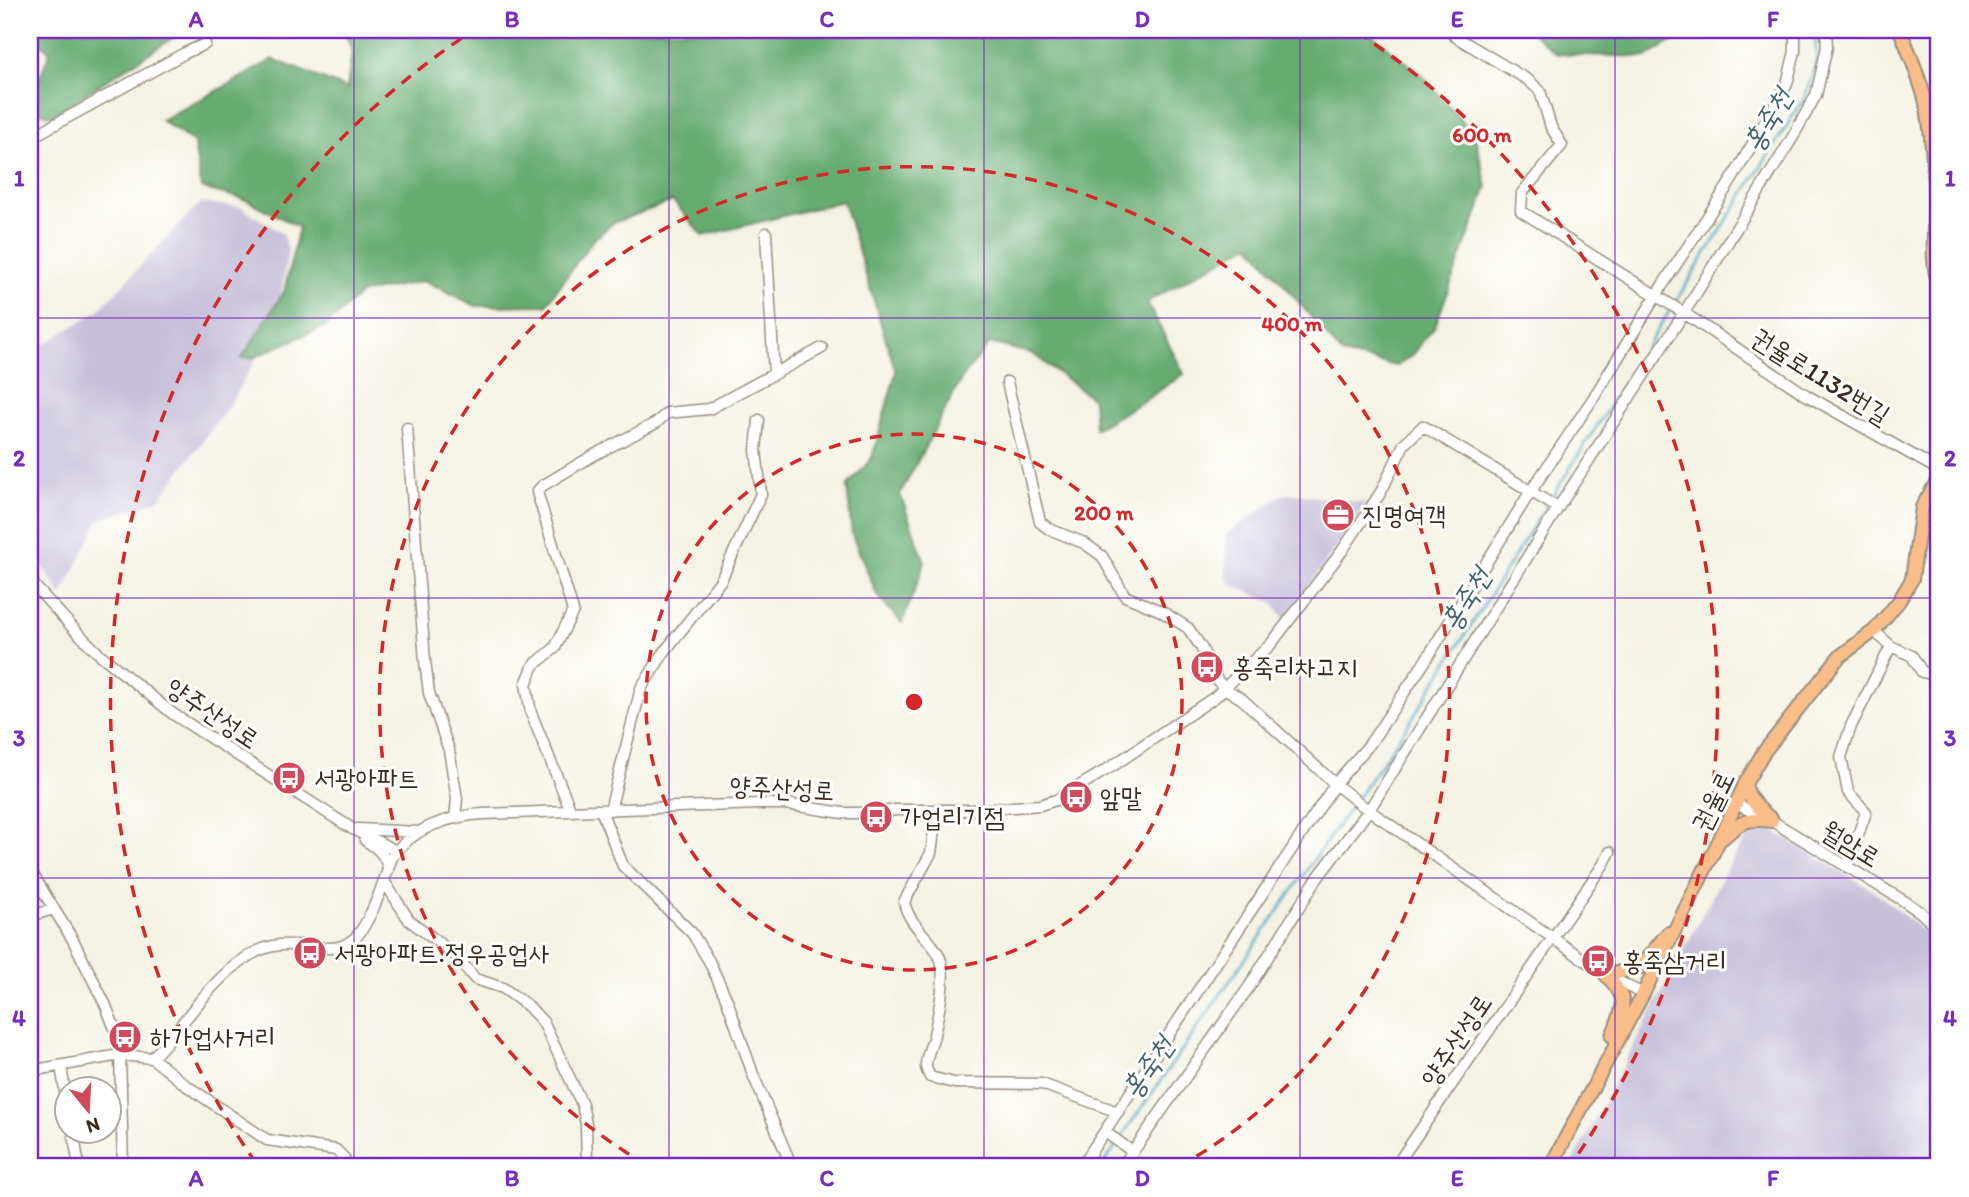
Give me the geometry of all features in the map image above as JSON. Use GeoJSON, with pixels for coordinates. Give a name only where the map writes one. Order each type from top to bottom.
{"type":"FeatureCollection","features":[{"type":"Feature","properties":{"kind":"main road"},"geometry":{"type":"LineString","coordinates":[[1899,30],[1924,96],[1929,120],[1937,203],[1932,239],[1934,269],[1939,287]]}},
{"type":"Feature","properties":{"kind":"main road","name":"권율로"},"geometry":{"type":"LineString","coordinates":[[1550,1167],[1643,994],[1763,752],[1839,657],[1874,631],[1899,601],[1912,579],[1922,507],[1939,478]]}},
{"type":"Feature","properties":{"kind":"main road"},"geometry":{"type":"LineString","coordinates":[[1745,784],[1752,802],[1772,821]]}},
{"type":"Feature","properties":{"kind":"main road"},"geometry":{"type":"LineString","coordinates":[[1718,843],[1744,821],[1772,821]]}},
{"type":"Feature","properties":{"kind":"main road"},"geometry":{"type":"LineString","coordinates":[[1606,975],[1639,968],[1680,920]]}},
{"type":"Feature","properties":{"kind":"main road"},"geometry":{"type":"LineString","coordinates":[[1606,975],[1619,989],[1624,1008],[1610,1040],[1608,1057]]}},
{"type":"Feature","properties":{"kind":"street"},"geometry":{"type":"LineString","coordinates":[[1448,30],[1528,80],[1540,91],[1551,127],[1562,145],[1522,193],[1521,211],[1657,297]]}},
{"type":"Feature","properties":{"kind":"street"},"geometry":{"type":"LineString","coordinates":[[1081,1167],[1335,784],[1383,725],[1731,181],[1787,84],[1795,51],[1795,30]]}},
{"type":"Feature","properties":{"kind":"street"},"geometry":{"type":"LineString","coordinates":[[1122,1167],[1250,987],[1316,880],[1366,808],[1684,313],[1816,95],[1827,47],[1826,30]]}},
{"type":"Feature","properties":{"kind":"street"},"geometry":{"type":"LineString","coordinates":[[30,138],[205,44]]}},
{"type":"Feature","properties":{"kind":"street"},"geometry":{"type":"LineString","coordinates":[[766,233],[774,374]]}},
{"type":"Feature","properties":{"kind":"street","name":"권율로1132번길"},"geometry":{"type":"LineString","coordinates":[[1657,297],[1806,395],[1939,470]]}},
{"type":"Feature","properties":{"kind":"street"},"geometry":{"type":"LineString","coordinates":[[571,810],[531,713],[526,684],[534,665],[555,648],[573,611],[537,492],[542,485],[656,423],[667,413],[709,409],[822,348]]}},
{"type":"Feature","properties":{"kind":"street"},"geometry":{"type":"LineString","coordinates":[[1007,382],[1040,522],[1049,529],[1084,542],[1102,556],[1125,596],[1161,611],[1188,628],[1224,688],[1242,699],[1335,784],[1606,975],[1643,994]]}},
{"type":"Feature","properties":{"kind":"street"},"geometry":{"type":"LineString","coordinates":[[759,420],[756,450],[761,495],[721,580],[665,651],[641,688],[606,810],[623,866],[692,933],[709,961],[727,1000],[754,1077],[792,1167]]}},
{"type":"Feature","properties":{"kind":"street","name":"양주산성로"},"geometry":{"type":"LineString","coordinates":[[152,1058],[202,997],[226,973],[250,955],[282,944],[329,948],[350,942],[366,923],[396,851],[420,832],[454,817],[760,804],[785,804],[843,813],[975,810],[1040,805],[1056,800],[1111,767],[1215,697],[1270,644],[1342,551],[1381,492],[1404,444],[1423,426],[1531,492]]}},
{"type":"Feature","properties":{"kind":"street"},"geometry":{"type":"LineString","coordinates":[[407,428],[425,661],[429,693],[449,750],[457,799],[454,817]]}},
{"type":"Feature","properties":{"kind":"street"},"geometry":{"type":"LineString","coordinates":[[1531,492],[1558,508]]}},
{"type":"Feature","properties":{"kind":"street","name":"양주산성로"},"geometry":{"type":"LineString","coordinates":[[30,580],[97,652],[173,714],[351,828],[396,851]]}},
{"type":"Feature","properties":{"kind":"street"},"geometry":{"type":"LineString","coordinates":[[1874,631],[1891,646],[1912,656],[1922,672],[1939,675]]}},
{"type":"Feature","properties":{"kind":"street"},"geometry":{"type":"LineString","coordinates":[[1847,867],[1866,812],[1849,792],[1841,757],[1851,726],[1891,646]]}},
{"type":"Feature","properties":{"kind":"street","name":"월암로"},"geometry":{"type":"LineString","coordinates":[[1736,804],[1772,821],[1919,911],[1939,929]]}},
{"type":"Feature","properties":{"kind":"street"},"geometry":{"type":"LineString","coordinates":[[937,810],[931,853],[904,902],[911,922],[935,949],[942,963],[942,982],[934,1034],[926,1066],[930,1077],[954,1083],[1042,1084],[1118,1112]]}},
{"type":"Feature","properties":{"kind":"street"},"geometry":{"type":"LineString","coordinates":[[351,828],[420,832]]}},
{"type":"Feature","properties":{"kind":"street"},"geometry":{"type":"LineString","coordinates":[[351,828],[378,849],[385,858],[388,869]]}},
{"type":"Feature","properties":{"kind":"street","name":"양주산성로"},"geometry":{"type":"LineString","coordinates":[[1395,1167],[1610,852]]}},
{"type":"Feature","properties":{"kind":"street"},"geometry":{"type":"LineString","coordinates":[[30,870],[73,940],[117,1034],[123,1167]]}},
{"type":"Feature","properties":{"kind":"street"},"geometry":{"type":"LineString","coordinates":[[384,881],[409,920],[456,956],[475,979],[503,988],[528,1006],[543,1022],[582,1104],[586,1124],[587,1167]]}},
{"type":"Feature","properties":{"kind":"street"},"geometry":{"type":"LineString","coordinates":[[30,916],[54,909]]}},
{"type":"Feature","properties":{"kind":"street"},"geometry":{"type":"LineString","coordinates":[[30,1071],[120,1055],[152,1058],[187,1086],[267,1140],[335,1150],[344,1158]]}},
{"type":"Feature","properties":{"kind":"street"},"geometry":{"type":"LineString","coordinates":[[61,1066],[62,1074]]}},
{"type":"Feature","properties":{"kind":"street"},"geometry":{"type":"LineString","coordinates":[[1105,1132],[1133,1152]]}},
{"type":"Feature","properties":{"kind":"street"},"geometry":{"type":"LineString","coordinates":[[75,1144],[79,1167]]}},
{"type":"Feature","properties":{"kind":"shaded area"},"geometry":{"type":"Polygon","coordinates":[[[200,203],[241,207],[283,234],[288,250],[276,324],[230,404],[159,500],[99,520],[62,596],[30,547],[30,353],[98,311],[200,203]]]}},
{"type":"Feature","properties":{"kind":"shaded area"},"geometry":{"type":"Polygon","coordinates":[[[1294,494],[1367,503],[1285,620],[1272,602],[1232,585],[1226,577],[1226,535],[1281,495],[1294,494]]]}},
{"type":"Feature","properties":{"kind":"shaded area"},"geometry":{"type":"Polygon","coordinates":[[[1752,829],[1774,831],[1874,891],[1939,944],[1939,1167],[1570,1167],[1726,870],[1752,829]]]}},
{"type":"Feature","properties":{"kind":"green space"},"geometry":{"type":"Polygon","coordinates":[[[30,30],[185,30],[51,116],[30,108],[30,101],[50,52],[30,30]]]}},
{"type":"Feature","properties":{"kind":"green space"},"geometry":{"type":"Polygon","coordinates":[[[344,30],[1366,30],[1422,75],[1475,137],[1487,187],[1435,326],[1411,356],[1397,366],[1342,354],[1250,244],[1147,302],[1184,374],[1095,429],[1093,399],[1033,354],[990,343],[962,378],[900,494],[925,562],[902,623],[878,597],[852,535],[847,486],[872,458],[896,372],[843,201],[703,236],[673,201],[613,223],[592,241],[546,305],[476,306],[425,281],[361,293],[326,326],[252,358],[242,358],[284,292],[299,227],[247,200],[201,188],[194,143],[161,120],[273,59],[347,89],[352,51],[344,30]]]}},
{"type":"Feature","properties":{"kind":"green space"},"geometry":{"type":"Polygon","coordinates":[[[1529,30],[1690,30],[1647,57],[1557,54],[1529,30]]]}},
{"type":"Feature","properties":{"kind":"waterway","name":"홍죽천"},"geometry":{"type":"LineString","coordinates":[[1550,500],[1805,97],[1817,59],[1814,30]]}},
{"type":"Feature","properties":{"kind":"waterway","name":"홍죽천"},"geometry":{"type":"LineString","coordinates":[[1358,797],[1412,719],[1546,506]]}},
{"type":"Feature","properties":{"kind":"waterway","name":"홍죽천"},"geometry":{"type":"LineString","coordinates":[[1120,1139],[1354,802]]}},
{"type":"Feature","properties":{"kind":"waterway","name":"홍죽천"},"geometry":{"type":"LineString","coordinates":[[1101,1167],[1117,1144]]}},
{"type":"Feature","properties":{"kind":"place","name":"진명여객"},"geometry":{"type":"Point","coordinates":[1338,515]}},
{"type":"Feature","properties":{"kind":"place","name":"홍죽리차고지"},"geometry":{"type":"Point","coordinates":[1207,667]}},
{"type":"Feature","properties":{"kind":"place","name":"서광아파트"},"geometry":{"type":"Point","coordinates":[289,778]}},
{"type":"Feature","properties":{"kind":"place","name":"앞말"},"geometry":{"type":"Point","coordinates":[1076,797]}},
{"type":"Feature","properties":{"kind":"place","name":"가업리기점"},"geometry":{"type":"Point","coordinates":[876,817]}},
{"type":"Feature","properties":{"kind":"place","name":"서광아파트.정우공업사"},"geometry":{"type":"Point","coordinates":[310,953]}},
{"type":"Feature","properties":{"kind":"place","name":"홍죽삼거리"},"geometry":{"type":"Point","coordinates":[1598,961]}},
{"type":"Feature","properties":{"kind":"place","name":"하가업사거리"},"geometry":{"type":"Point","coordinates":[125,1037]}}]}
